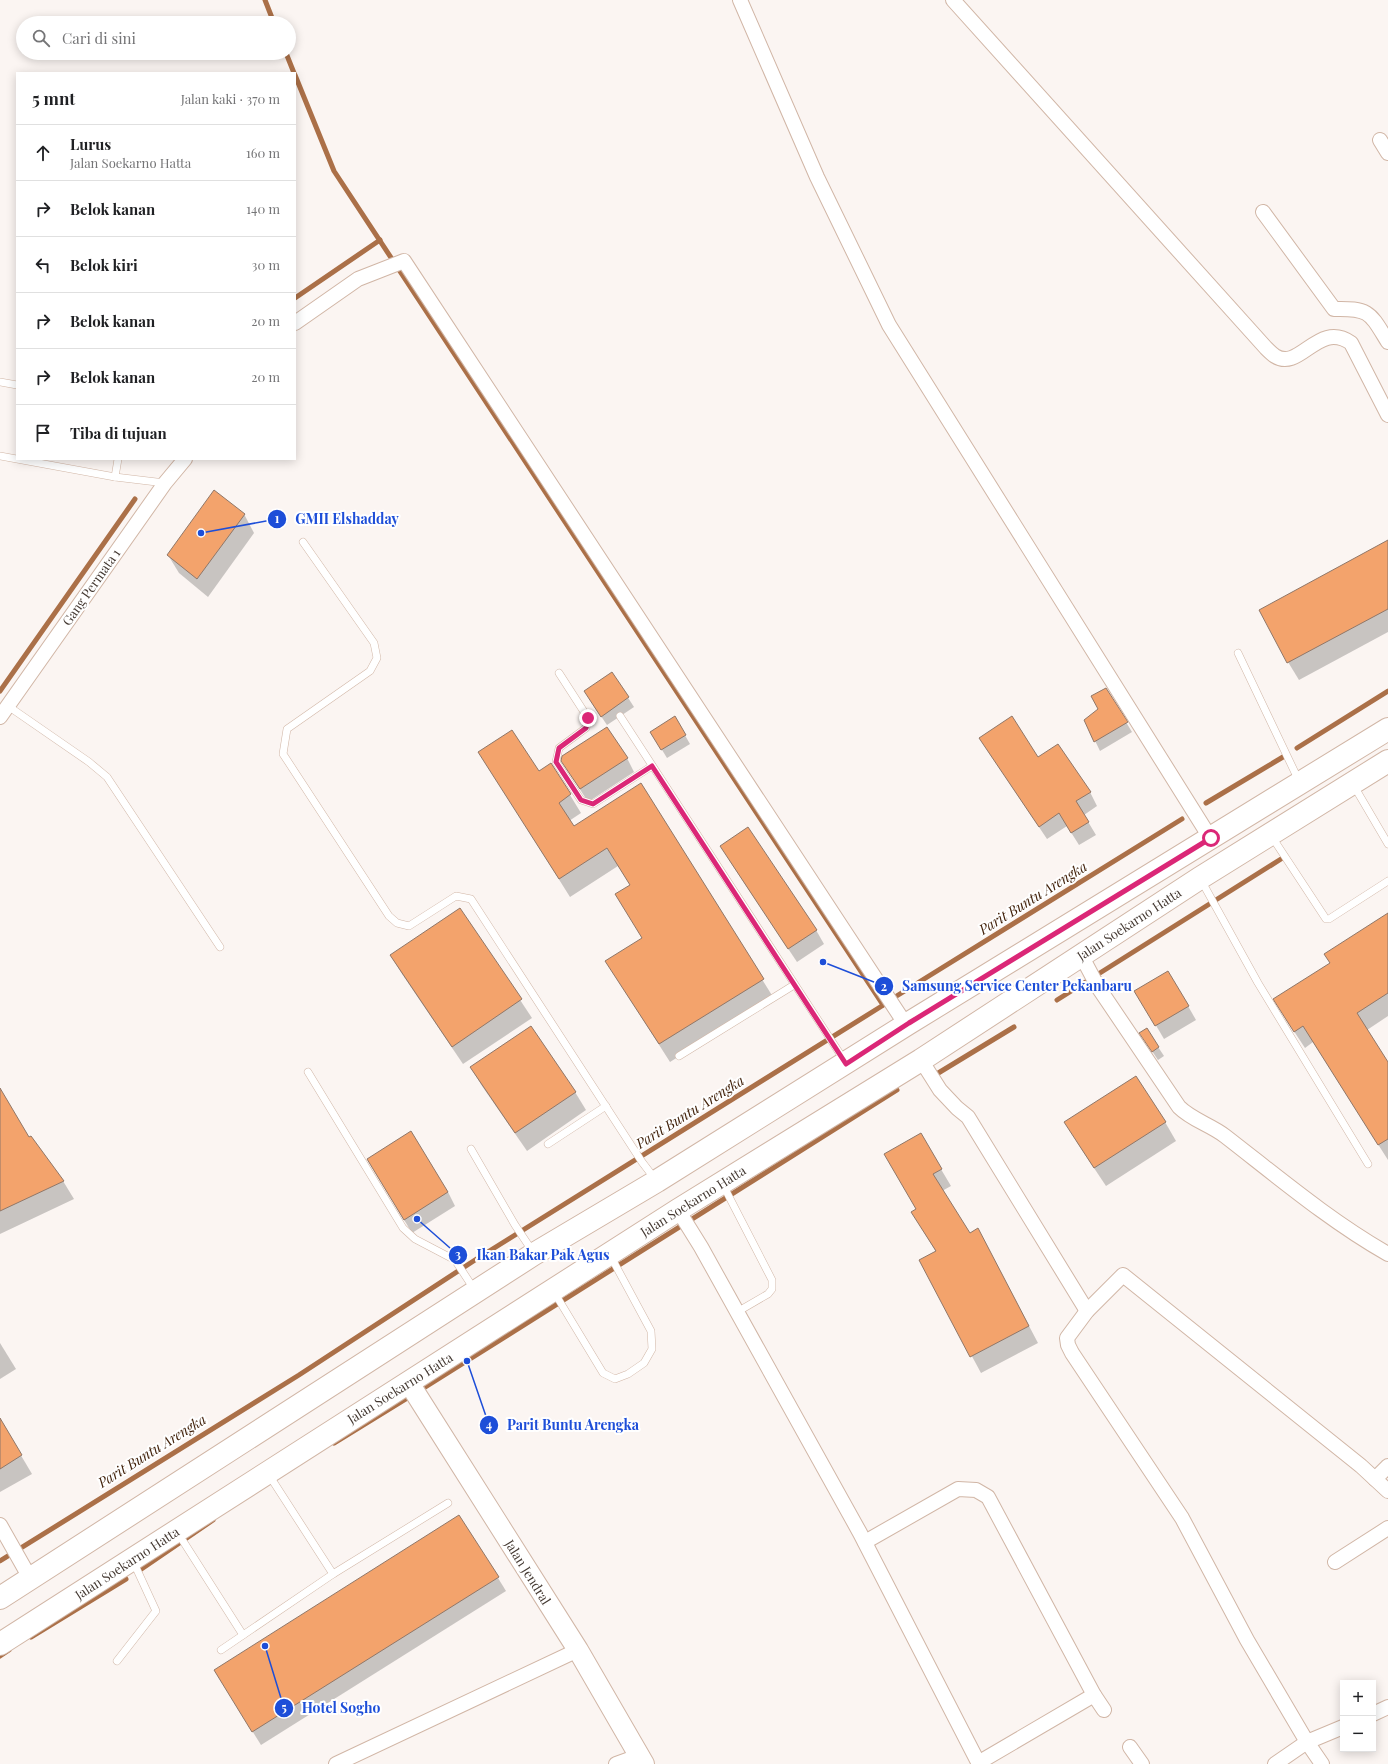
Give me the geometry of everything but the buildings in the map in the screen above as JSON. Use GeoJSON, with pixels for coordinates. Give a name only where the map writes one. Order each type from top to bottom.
{"type":"FeatureCollection","features":[{"type":"Feature","properties":{"kind":"main road"},"geometry":{"type":"LineString","coordinates":[[0,1598],[476,1293],[529,1247],[657,1181],[1388,729]]}},
{"type":"Feature","properties":{"kind":"main road","name":"Jalan Soekarno Hatta"},"geometry":{"type":"LineString","coordinates":[[3,1636],[132,1559],[268,1472],[557,1298],[682,1216],[722,1183],[925,1067],[1202,882],[1270,833],[1388,761]]}},
{"type":"Feature","properties":{"kind":"main road","name":"Jalan Jendral"},"geometry":{"type":"LineString","coordinates":[[410,1386],[578,1650],[641,1760]]}},
{"type":"Feature","properties":{"kind":"street"},"geometry":{"type":"LineString","coordinates":[[740,0],[817,177],[889,325],[1211,838]]}},
{"type":"Feature","properties":{"kind":"street"},"geometry":{"type":"LineString","coordinates":[[953,0],[1266,348],[1276,357],[1284,359],[1293,358],[1327,336],[1345,338],[1351,343],[1385,401],[1388,415]]}},
{"type":"Feature","properties":{"kind":"street"},"geometry":{"type":"LineString","coordinates":[[1380,140],[1388,153]]}},
{"type":"Feature","properties":{"kind":"street"},"geometry":{"type":"LineString","coordinates":[[1263,212],[1334,309],[1353,308],[1372,316],[1388,342]]}},
{"type":"Feature","properties":{"kind":"street"},"geometry":{"type":"LineString","coordinates":[[296,322],[358,279],[404,261],[906,1026]]}},
{"type":"Feature","properties":{"kind":"street","name":"Gang Permata 1"},"geometry":{"type":"LineString","coordinates":[[4,711],[165,483],[184,460]]}},
{"type":"Feature","properties":{"kind":"street"},"geometry":{"type":"LineString","coordinates":[[1084,961],[1098,987],[1179,1107],[1185,1113],[1220,1132],[1354,1235],[1388,1254]]}},
{"type":"Feature","properties":{"kind":"street"},"geometry":{"type":"LineString","coordinates":[[925,1067],[940,1090],[968,1117],[1087,1311]]}},
{"type":"Feature","properties":{"kind":"street"},"geometry":{"type":"LineString","coordinates":[[682,1216],[701,1247],[865,1542],[979,1763],[1094,1695]]}},
{"type":"Feature","properties":{"kind":"street"},"geometry":{"type":"LineString","coordinates":[[1322,1764],[1307,1742],[1247,1640],[1182,1518],[1068,1346],[1067,1338],[1087,1311],[1123,1275],[1361,1466],[1388,1492]]}},
{"type":"Feature","properties":{"kind":"street"},"geometry":{"type":"LineString","coordinates":[[1375,1479],[1388,1466]]}},
{"type":"Feature","properties":{"kind":"street"},"geometry":{"type":"LineString","coordinates":[[865,1542],[958,1489],[976,1490],[988,1497],[1094,1695],[1104,1710]]}},
{"type":"Feature","properties":{"kind":"street"},"geometry":{"type":"LineString","coordinates":[[0,1525],[30,1578]]}},
{"type":"Feature","properties":{"kind":"street"},"geometry":{"type":"LineString","coordinates":[[1335,1562],[1388,1528]]}},
{"type":"Feature","properties":{"kind":"street"},"geometry":{"type":"LineString","coordinates":[[336,1764],[578,1650]]}},
{"type":"Feature","properties":{"kind":"street"},"geometry":{"type":"LineString","coordinates":[[1376,1713],[1388,1707]]}},
{"type":"Feature","properties":{"kind":"street"},"geometry":{"type":"LineString","coordinates":[[1275,1764],[1307,1742],[1340,1728]]}},
{"type":"Feature","properties":{"kind":"street"},"geometry":{"type":"LineString","coordinates":[[1130,1747],[1142,1764]]}},
{"type":"Feature","properties":{"kind":"street"},"geometry":{"type":"LineString","coordinates":[[616,1764],[641,1760]]}},
{"type":"Feature","properties":{"kind":"lane"},"geometry":{"type":"LineString","coordinates":[[0,382],[16,385]]}},
{"type":"Feature","properties":{"kind":"lane"},"geometry":{"type":"LineString","coordinates":[[0,456],[16,459]]}},
{"type":"Feature","properties":{"kind":"lane"},"geometry":{"type":"LineString","coordinates":[[22,460],[115,477],[165,483]]}},
{"type":"Feature","properties":{"kind":"lane"},"geometry":{"type":"LineString","coordinates":[[115,477],[118,460]]}},
{"type":"Feature","properties":{"kind":"lane"},"geometry":{"type":"LineString","coordinates":[[303,542],[374,643],[377,658],[370,671],[287,729],[283,754],[389,916],[397,923],[409,926],[456,896],[471,899],[642,1162],[657,1181]]}},
{"type":"Feature","properties":{"kind":"lane"},"geometry":{"type":"LineString","coordinates":[[1238,653],[1300,783]]}},
{"type":"Feature","properties":{"kind":"lane"},"geometry":{"type":"LineString","coordinates":[[558,673],[588,718],[586,728],[559,748],[556,762],[581,800],[593,804],[652,766]]}},
{"type":"Feature","properties":{"kind":"lane"},"geometry":{"type":"LineString","coordinates":[[4,711],[89,762],[107,777],[220,947]]}},
{"type":"Feature","properties":{"kind":"lane"},"geometry":{"type":"LineString","coordinates":[[620,716],[846,1064]]}},
{"type":"Feature","properties":{"kind":"lane"},"geometry":{"type":"LineString","coordinates":[[1352,783],[1388,844]]}},
{"type":"Feature","properties":{"kind":"lane"},"geometry":{"type":"LineString","coordinates":[[1270,833],[1326,918],[1331,919],[1388,881]]}},
{"type":"Feature","properties":{"kind":"lane"},"geometry":{"type":"LineString","coordinates":[[1202,882],[1218,908],[1258,983],[1368,1164]]}},
{"type":"Feature","properties":{"kind":"lane"},"geometry":{"type":"LineString","coordinates":[[679,1056],[794,985]]}},
{"type":"Feature","properties":{"kind":"lane"},"geometry":{"type":"LineString","coordinates":[[308,1072],[407,1233],[415,1239],[455,1260],[476,1293]]}},
{"type":"Feature","properties":{"kind":"lane"},"geometry":{"type":"LineString","coordinates":[[548,1144],[606,1106]]}},
{"type":"Feature","properties":{"kind":"lane"},"geometry":{"type":"LineString","coordinates":[[471,1149],[529,1247]]}},
{"type":"Feature","properties":{"kind":"lane"},"geometry":{"type":"LineString","coordinates":[[722,1183],[772,1280],[772,1289],[768,1294],[737,1312]]}},
{"type":"Feature","properties":{"kind":"lane"},"geometry":{"type":"LineString","coordinates":[[557,1298],[603,1373],[616,1379],[628,1374],[644,1363],[652,1349],[651,1331],[614,1262]]}},
{"type":"Feature","properties":{"kind":"lane"},"geometry":{"type":"LineString","coordinates":[[268,1472],[334,1574]]}},
{"type":"Feature","properties":{"kind":"lane"},"geometry":{"type":"LineString","coordinates":[[221,1650],[334,1574],[448,1503]]}},
{"type":"Feature","properties":{"kind":"lane"},"geometry":{"type":"LineString","coordinates":[[183,1540],[243,1635]]}},
{"type":"Feature","properties":{"kind":"lane"},"geometry":{"type":"LineString","coordinates":[[117,1661],[156,1611],[132,1559]]}},
{"type":"Feature","properties":{"kind":"waterway"},"geometry":{"type":"LineString","coordinates":[[265,0],[271,16]]}},
{"type":"Feature","properties":{"kind":"waterway"},"geometry":{"type":"LineString","coordinates":[[289,60],[294,72]]}},
{"type":"Feature","properties":{"kind":"waterway"},"geometry":{"type":"LineString","coordinates":[[296,77],[334,171],[883,1005]]}},
{"type":"Feature","properties":{"kind":"waterway"},"geometry":{"type":"LineString","coordinates":[[296,297],[380,240]]}},
{"type":"Feature","properties":{"kind":"waterway"},"geometry":{"type":"LineString","coordinates":[[0,691],[135,499]]}},
{"type":"Feature","properties":{"kind":"waterway","name":"Parit Buntu Arengka"},"geometry":{"type":"LineString","coordinates":[[1297,748],[1388,691]]}},
{"type":"Feature","properties":{"kind":"waterway","name":"Parit Buntu Arengka"},"geometry":{"type":"LineString","coordinates":[[1206,803],[1283,757]]}},
{"type":"Feature","properties":{"kind":"waterway","name":"Parit Buntu Arengka"},"geometry":{"type":"LineString","coordinates":[[895,997],[1182,819]]}},
{"type":"Feature","properties":{"kind":"waterway","name":"Parit Buntu Arengka"},"geometry":{"type":"LineString","coordinates":[[1057,1000],[1281,859]]}},
{"type":"Feature","properties":{"kind":"waterway","name":"Parit Buntu Arengka"},"geometry":{"type":"LineString","coordinates":[[0,1561],[299,1375],[475,1260],[885,1004]]}},
{"type":"Feature","properties":{"kind":"waterway","name":"Parit Buntu Arengka"},"geometry":{"type":"LineString","coordinates":[[935,1075],[1014,1027]]}},
{"type":"Feature","properties":{"kind":"waterway","name":"Parit Buntu Arengka"},"geometry":{"type":"LineString","coordinates":[[419,1391],[897,1090]]}},
{"type":"Feature","properties":{"kind":"waterway","name":"Parit Buntu Arengka"},"geometry":{"type":"LineString","coordinates":[[334,1443],[412,1395]]}},
{"type":"Feature","properties":{"kind":"waterway","name":"Parit Buntu Arengka"},"geometry":{"type":"LineString","coordinates":[[140,1570],[213,1520]]}},
{"type":"Feature","properties":{"kind":"waterway","name":"Parit Buntu Arengka"},"geometry":{"type":"LineString","coordinates":[[31,1637],[126,1579]]}},
{"type":"Feature","properties":{"kind":"waterway","name":"Parit Buntu Arengka"},"geometry":{"type":"LineString","coordinates":[[0,1656],[9,1650]]}},
{"type":"Feature","properties":{"kind":"place","name":"GMII Elshadday"},"geometry":{"type":"Point","coordinates":[201,533]}},
{"type":"Feature","properties":{"kind":"place","name":"Samsung Service Center Pekanbaru"},"geometry":{"type":"Point","coordinates":[823,962]}},
{"type":"Feature","properties":{"kind":"place","name":"Ikan Bakar Pak Agus"},"geometry":{"type":"Point","coordinates":[417,1219]}},
{"type":"Feature","properties":{"kind":"place","name":"Parit Buntu Arengka"},"geometry":{"type":"Point","coordinates":[467,1361]}},
{"type":"Feature","properties":{"kind":"place","name":"Hotel Sogho"},"geometry":{"type":"Point","coordinates":[265,1646]}},
{"type":"Feature","properties":{"kind":"route"},"geometry":{"type":"LineString","coordinates":[[588,718],[586,728],[559,748],[556,762],[581,800],[593,804],[652,766],[846,1064],[909,1023],[1211,838]]}}]}
